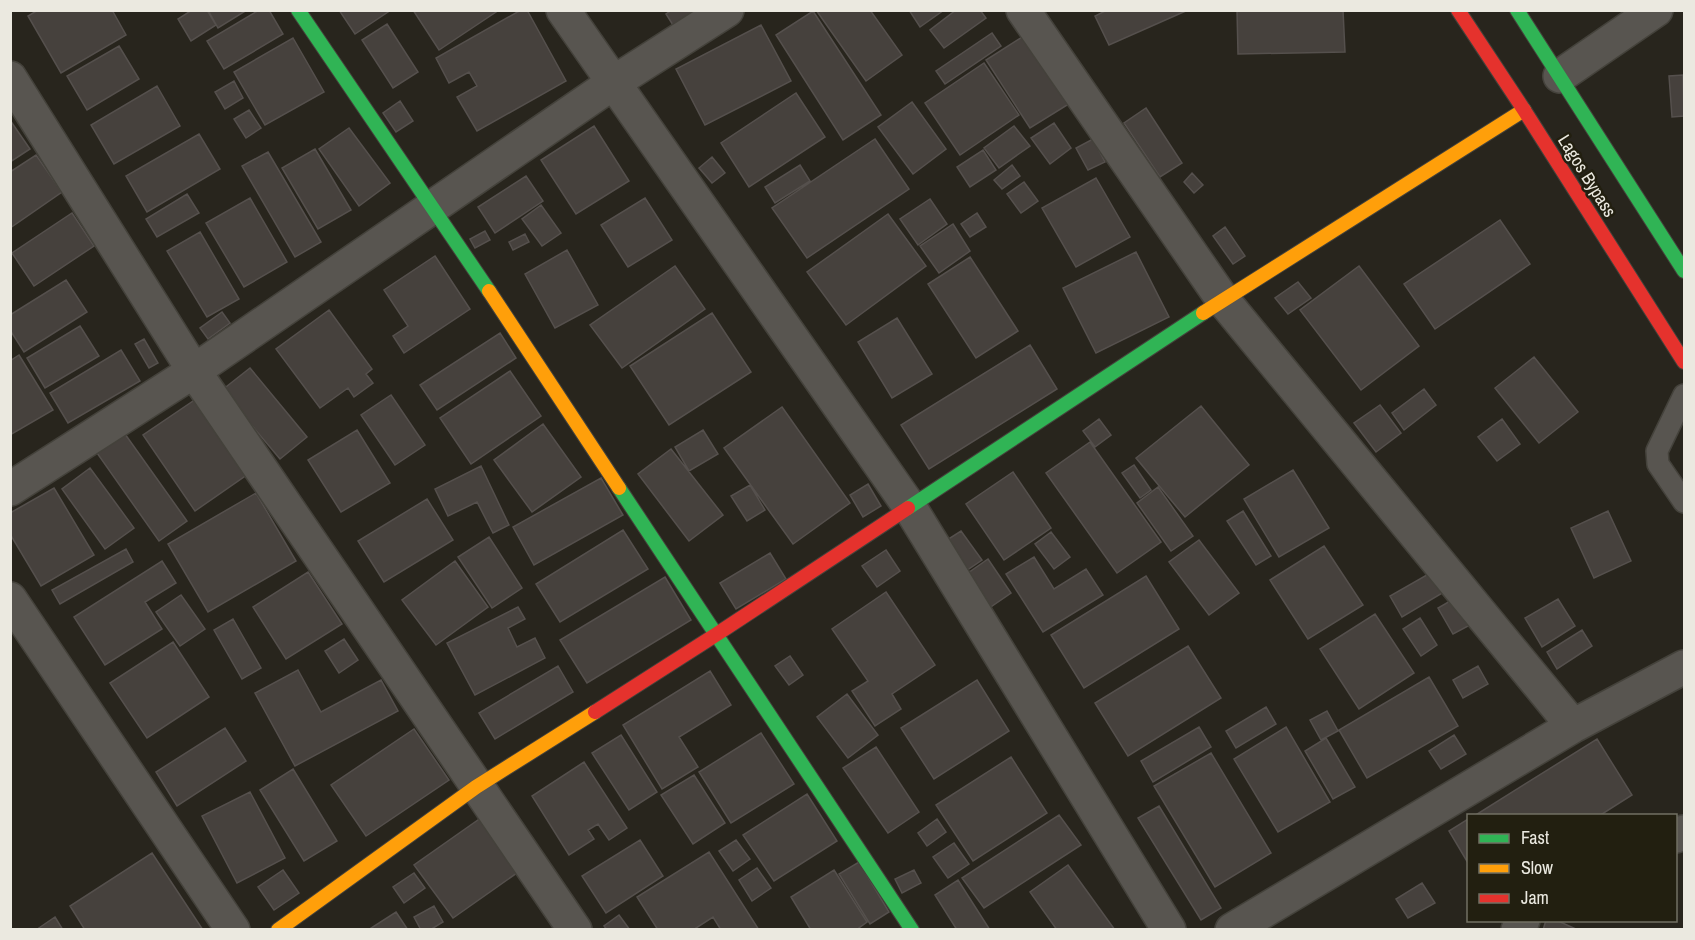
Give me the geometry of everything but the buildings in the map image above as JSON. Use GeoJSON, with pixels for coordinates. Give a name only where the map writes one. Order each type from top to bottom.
{"type":"FeatureCollection","features":[{"type":"Feature","properties":{"kind":"street"},"geometry":{"type":"LineString","coordinates":[[298,10],[432,206],[912,930]]}},
{"type":"Feature","properties":{"kind":"street"},"geometry":{"type":"LineString","coordinates":[[563,10],[909,506],[1169,930]]}},
{"type":"Feature","properties":{"kind":"street"},"geometry":{"type":"LineString","coordinates":[[10,489],[194,371],[613,82],[727,10]]}},
{"type":"Feature","properties":{"kind":"street"},"geometry":{"type":"LineString","coordinates":[[1023,10],[1223,300],[1573,726]]}},
{"type":"Feature","properties":{"kind":"street","name":"Lagos Bypass"},"geometry":{"type":"LineString","coordinates":[[1458,10],[1684,362]]}},
{"type":"Feature","properties":{"kind":"street","name":"Lagos Bypass"},"geometry":{"type":"LineString","coordinates":[[1517,10],[1684,271]]}},
{"type":"Feature","properties":{"kind":"street"},"geometry":{"type":"LineString","coordinates":[[1560,76],[1656,10]]}},
{"type":"Feature","properties":{"kind":"street"},"geometry":{"type":"LineString","coordinates":[[10,78],[194,371],[575,930]]}},
{"type":"Feature","properties":{"kind":"street"},"geometry":{"type":"LineString","coordinates":[[278,930],[476,787],[717,634],[1223,300],[1524,110]]}},
{"type":"Feature","properties":{"kind":"street"},"geometry":{"type":"LineString","coordinates":[[10,599],[233,930]]}},
{"type":"Feature","properties":{"kind":"street"},"geometry":{"type":"LineString","coordinates":[[1232,930],[1573,726],[1684,667]]}},
{"type":"Feature","properties":{"kind":"lane"},"geometry":{"type":"LineString","coordinates":[[1684,395],[1657,451],[1658,464],[1684,502]]}},
{"type":"Feature","properties":{"kind":"traffic: fast"},"geometry":{"type":"LineString","coordinates":[[298,10],[489,291]]}},
{"type":"Feature","properties":{"kind":"traffic: fast"},"geometry":{"type":"LineString","coordinates":[[1517,10],[1684,271]]}},
{"type":"Feature","properties":{"kind":"traffic: fast"},"geometry":{"type":"LineString","coordinates":[[908,508],[1203,313]]}},
{"type":"Feature","properties":{"kind":"traffic: fast"},"geometry":{"type":"LineString","coordinates":[[619,488],[912,930]]}},
{"type":"Feature","properties":{"kind":"traffic: slow"},"geometry":{"type":"LineString","coordinates":[[1203,313],[1524,110]]}},
{"type":"Feature","properties":{"kind":"traffic: slow"},"geometry":{"type":"LineString","coordinates":[[489,291],[619,488]]}},
{"type":"Feature","properties":{"kind":"traffic: slow"},"geometry":{"type":"LineString","coordinates":[[278,930],[476,787],[595,712]]}},
{"type":"Feature","properties":{"kind":"traffic: jam"},"geometry":{"type":"LineString","coordinates":[[1458,10],[1684,362]]}},
{"type":"Feature","properties":{"kind":"traffic: jam"},"geometry":{"type":"LineString","coordinates":[[595,712],[908,508]]}}]}
